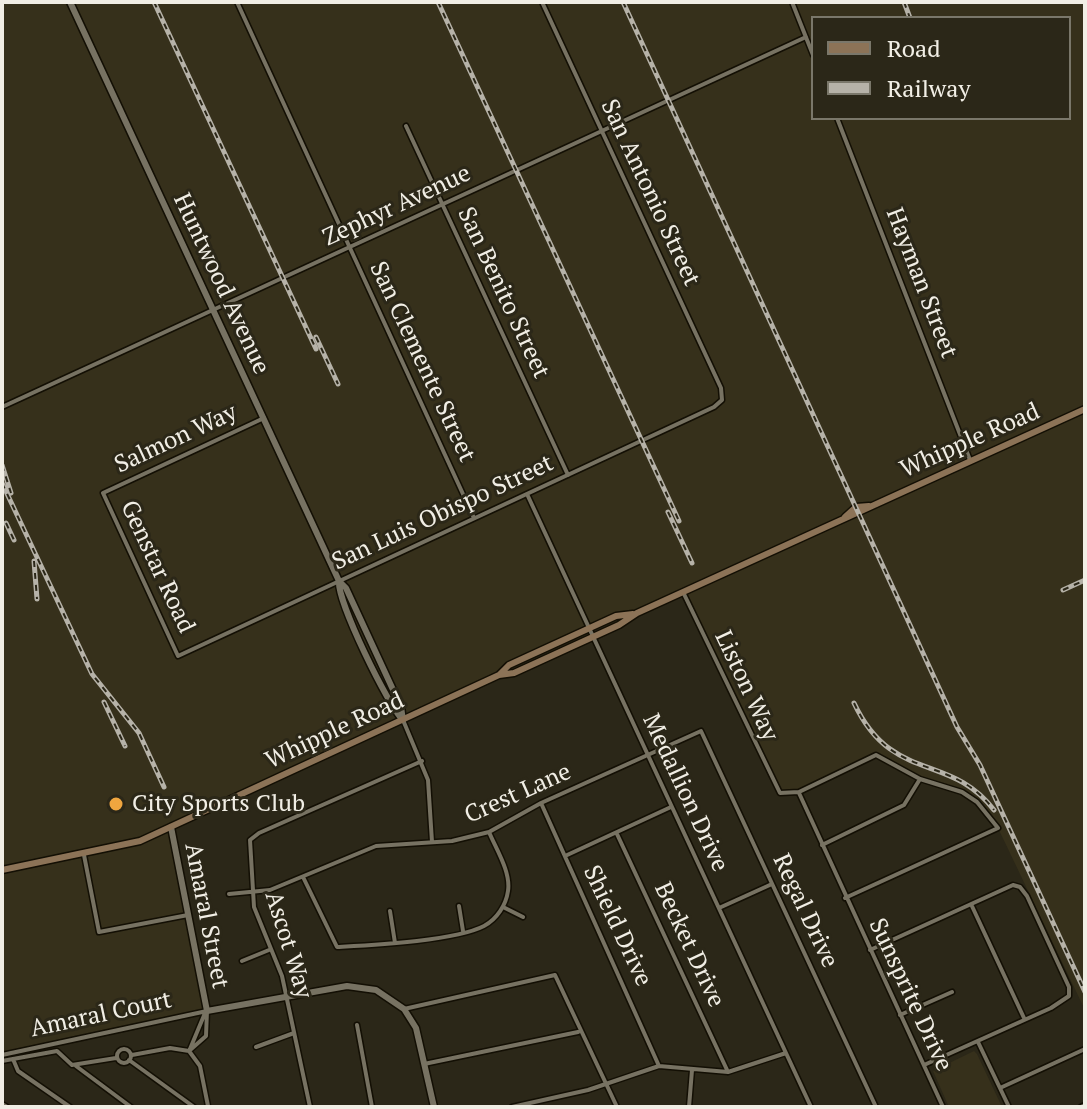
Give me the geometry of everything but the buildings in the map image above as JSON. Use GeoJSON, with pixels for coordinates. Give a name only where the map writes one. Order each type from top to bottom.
{"type":"FeatureCollection","features":[{"type":"Feature","properties":{"kind":"main road","name":"Whipple Road"},"geometry":{"type":"LineString","coordinates":[[2,870],[125,846],[171,827],[499,675],[514,673],[637,613],[1085,409]]}},
{"type":"Feature","properties":{"kind":"main road","name":"Whipple Road"},"geometry":{"type":"LineString","coordinates":[[499,675],[509,665],[616,616],[637,613]]}},
{"type":"Feature","properties":{"kind":"street","name":"Huntwood Avenue"},"geometry":{"type":"LineString","coordinates":[[70,2],[339,581],[346,588],[401,707],[403,720],[422,761],[431,796],[432,842]]}},
{"type":"Feature","properties":{"kind":"street","name":"San Clemente Street"},"geometry":{"type":"LineString","coordinates":[[237,2],[474,518]]}},
{"type":"Feature","properties":{"kind":"street","name":"San Antonio Street"},"geometry":{"type":"LineString","coordinates":[[542,2],[721,388],[722,400]]}},
{"type":"Feature","properties":{"kind":"street"},"geometry":{"type":"LineString","coordinates":[[792,2],[811,50]]}},
{"type":"Feature","properties":{"kind":"street","name":"Zephyr Avenue"},"geometry":{"type":"LineString","coordinates":[[2,407],[806,37]]}},
{"type":"Feature","properties":{"kind":"street","name":"Hayman Street"},"geometry":{"type":"LineString","coordinates":[[838,120],[970,460]]}},
{"type":"Feature","properties":{"kind":"street","name":"San Benito Street"},"geometry":{"type":"LineString","coordinates":[[406,126],[568,475]]}},
{"type":"Feature","properties":{"kind":"street","name":"San Luis Obispo Street"},"geometry":{"type":"LineString","coordinates":[[178,656],[714,407],[722,400]]}},
{"type":"Feature","properties":{"kind":"street","name":"Salmon Way"},"geometry":{"type":"LineString","coordinates":[[103,493],[264,418]]}},
{"type":"Feature","properties":{"kind":"street","name":"Genstar Road"},"geometry":{"type":"LineString","coordinates":[[103,493],[178,656]]}},
{"type":"Feature","properties":{"kind":"street","name":"Medallion Drive"},"geometry":{"type":"LineString","coordinates":[[527,494],[811,1107]]}},
{"type":"Feature","properties":{"kind":"street","name":"Liston Way"},"geometry":{"type":"LineString","coordinates":[[683,592],[780,793],[799,792]]}},
{"type":"Feature","properties":{"kind":"street","name":"Crest Lane"},"geometry":{"type":"LineString","coordinates":[[229,894],[252,894],[304,879],[376,846],[432,842],[489,832],[541,803],[701,731]]}},
{"type":"Feature","properties":{"kind":"street","name":"Regal Drive"},"geometry":{"type":"LineString","coordinates":[[701,731],[876,1107]]}},
{"type":"Feature","properties":{"kind":"street"},"geometry":{"type":"LineString","coordinates":[[799,792],[876,755],[920,779],[962,792],[977,802],[998,828],[845,898]]}},
{"type":"Feature","properties":{"kind":"street","name":"Ascot Way"},"geometry":{"type":"LineString","coordinates":[[310,1107],[282,976],[269,950],[252,894],[250,840],[422,761]]}},
{"type":"Feature","properties":{"kind":"street"},"geometry":{"type":"LineString","coordinates":[[822,845],[904,805],[920,779]]}},
{"type":"Feature","properties":{"kind":"street","name":"Sunsprite Drive"},"geometry":{"type":"LineString","coordinates":[[799,792],[943,1107]]}},
{"type":"Feature","properties":{"kind":"street","name":"Shield Drive"},"geometry":{"type":"LineString","coordinates":[[541,803],[659,1066]]}},
{"type":"Feature","properties":{"kind":"street"},"geometry":{"type":"LineString","coordinates":[[565,856],[672,807]]}},
{"type":"Feature","properties":{"kind":"street","name":"Amaral Street"},"geometry":{"type":"LineString","coordinates":[[171,827],[207,1011],[206,1036],[189,1051]]}},
{"type":"Feature","properties":{"kind":"street"},"geometry":{"type":"LineString","coordinates":[[304,879],[337,947],[395,943],[481,928],[494,919],[503,907],[509,890],[507,875],[489,832]]}},
{"type":"Feature","properties":{"kind":"street","name":"Becket Drive"},"geometry":{"type":"LineString","coordinates":[[617,834],[728,1072]]}},
{"type":"Feature","properties":{"kind":"street"},"geometry":{"type":"LineString","coordinates":[[84,855],[99,932],[188,915]]}},
{"type":"Feature","properties":{"kind":"street"},"geometry":{"type":"LineString","coordinates":[[719,908],[772,884]]}},
{"type":"Feature","properties":{"kind":"street"},"geometry":{"type":"LineString","coordinates":[[870,950],[1013,885],[1020,887],[1027,896],[1069,987],[1064,1001],[924,1065]]}},
{"type":"Feature","properties":{"kind":"street"},"geometry":{"type":"LineString","coordinates":[[971,904],[1025,1019]]}},
{"type":"Feature","properties":{"kind":"street"},"geometry":{"type":"LineString","coordinates":[[459,906],[463,931]]}},
{"type":"Feature","properties":{"kind":"street"},"geometry":{"type":"LineString","coordinates":[[503,907],[523,917]]}},
{"type":"Feature","properties":{"kind":"street"},"geometry":{"type":"LineString","coordinates":[[390,911],[395,943]]}},
{"type":"Feature","properties":{"kind":"street"},"geometry":{"type":"LineString","coordinates":[[242,961],[269,950]]}},
{"type":"Feature","properties":{"kind":"street"},"geometry":{"type":"LineString","coordinates":[[404,1009],[555,975],[617,1107]]}},
{"type":"Feature","properties":{"kind":"street"},"geometry":{"type":"LineString","coordinates":[[207,1011],[360,986],[391,997],[404,1009],[416,1028],[434,1107]]}},
{"type":"Feature","properties":{"kind":"street"},"geometry":{"type":"LineString","coordinates":[[900,1015],[952,992]]}},
{"type":"Feature","properties":{"kind":"street","name":"Amaral Street"},"geometry":{"type":"LineString","coordinates":[[189,1051],[207,1011]]}},
{"type":"Feature","properties":{"kind":"street","name":"Amaral Court"},"geometry":{"type":"LineString","coordinates":[[2,1058],[207,1011]]}},
{"type":"Feature","properties":{"kind":"street"},"geometry":{"type":"LineString","coordinates":[[357,1025],[372,1107]]}},
{"type":"Feature","properties":{"kind":"street"},"geometry":{"type":"LineString","coordinates":[[424,1064],[579,1031]]}},
{"type":"Feature","properties":{"kind":"street"},"geometry":{"type":"LineString","coordinates":[[256,1047],[294,1033]]}},
{"type":"Feature","properties":{"kind":"street"},"geometry":{"type":"LineString","coordinates":[[978,1042],[1009,1107]]}},
{"type":"Feature","properties":{"kind":"street"},"geometry":{"type":"LineString","coordinates":[[116,1058],[119,1061],[170,1048],[189,1051],[200,1066],[208,1107]]}},
{"type":"Feature","properties":{"kind":"street"},"geometry":{"type":"LineString","coordinates":[[1000,1088],[1085,1049]]}},
{"type":"Feature","properties":{"kind":"street"},"geometry":{"type":"LineString","coordinates":[[2,1058],[57,1051],[68,1063],[76,1065],[131,1107]]}},
{"type":"Feature","properties":{"kind":"street"},"geometry":{"type":"LineString","coordinates":[[76,1065],[116,1058],[122,1052],[194,1107]]}},
{"type":"Feature","properties":{"kind":"street"},"geometry":{"type":"LineString","coordinates":[[512,1107],[607,1084],[659,1066],[728,1072],[786,1053]]}},
{"type":"Feature","properties":{"kind":"street"},"geometry":{"type":"LineString","coordinates":[[13,1059],[18,1071],[70,1107]]}},
{"type":"Feature","properties":{"kind":"street"},"geometry":{"type":"LineString","coordinates":[[689,1107],[692,1070]]}},
{"type":"Feature","properties":{"kind":"street"},"geometry":{"type":"LineString","coordinates":[[554,1098],[556,1107]]}},
{"type":"Feature","properties":{"kind":"shaded area"},"geometry":{"type":"Polygon","coordinates":[[[2,2],[1085,2],[1085,1010],[998,828],[977,802],[962,792],[920,779],[876,755],[799,792],[780,793],[682,593],[637,613],[615,616],[509,665],[499,675],[171,827],[207,1011],[2,1055],[2,2]]]}},
{"type":"Feature","properties":{"kind":"shaded area"},"geometry":{"type":"Polygon","coordinates":[[[974,1051],[1002,1107],[949,1107],[933,1071],[974,1051]]]}},
{"type":"Feature","properties":{"kind":"railway"},"geometry":{"type":"LineString","coordinates":[[154,2],[316,349]]}},
{"type":"Feature","properties":{"kind":"railway"},"geometry":{"type":"LineString","coordinates":[[438,2],[679,521]]}},
{"type":"Feature","properties":{"kind":"railway"},"geometry":{"type":"LineString","coordinates":[[623,2],[957,727],[980,765],[1085,992]]}},
{"type":"Feature","properties":{"kind":"railway"},"geometry":{"type":"LineString","coordinates":[[904,2],[909,16]]}},
{"type":"Feature","properties":{"kind":"railway"},"geometry":{"type":"LineString","coordinates":[[316,337],[338,384]]}},
{"type":"Feature","properties":{"kind":"railway"},"geometry":{"type":"LineString","coordinates":[[2,465],[11,493]]}},
{"type":"Feature","properties":{"kind":"railway"},"geometry":{"type":"LineString","coordinates":[[2,483],[92,674],[139,733],[164,787]]}},
{"type":"Feature","properties":{"kind":"railway"},"geometry":{"type":"LineString","coordinates":[[668,512],[692,563]]}},
{"type":"Feature","properties":{"kind":"railway"},"geometry":{"type":"LineString","coordinates":[[6,523],[14,540]]}},
{"type":"Feature","properties":{"kind":"railway"},"geometry":{"type":"LineString","coordinates":[[34,561],[37,599]]}},
{"type":"Feature","properties":{"kind":"railway"},"geometry":{"type":"LineString","coordinates":[[1063,590],[1085,580]]}},
{"type":"Feature","properties":{"kind":"railway"},"geometry":{"type":"LineString","coordinates":[[104,702],[125,746]]}},
{"type":"Feature","properties":{"kind":"railway"},"geometry":{"type":"LineString","coordinates":[[854,703],[869,728],[886,746],[903,757],[959,780],[977,792],[994,810]]}},
{"type":"Feature","properties":{"kind":"place","name":"City Sports Club"},"geometry":{"type":"Point","coordinates":[116,804]}}]}
